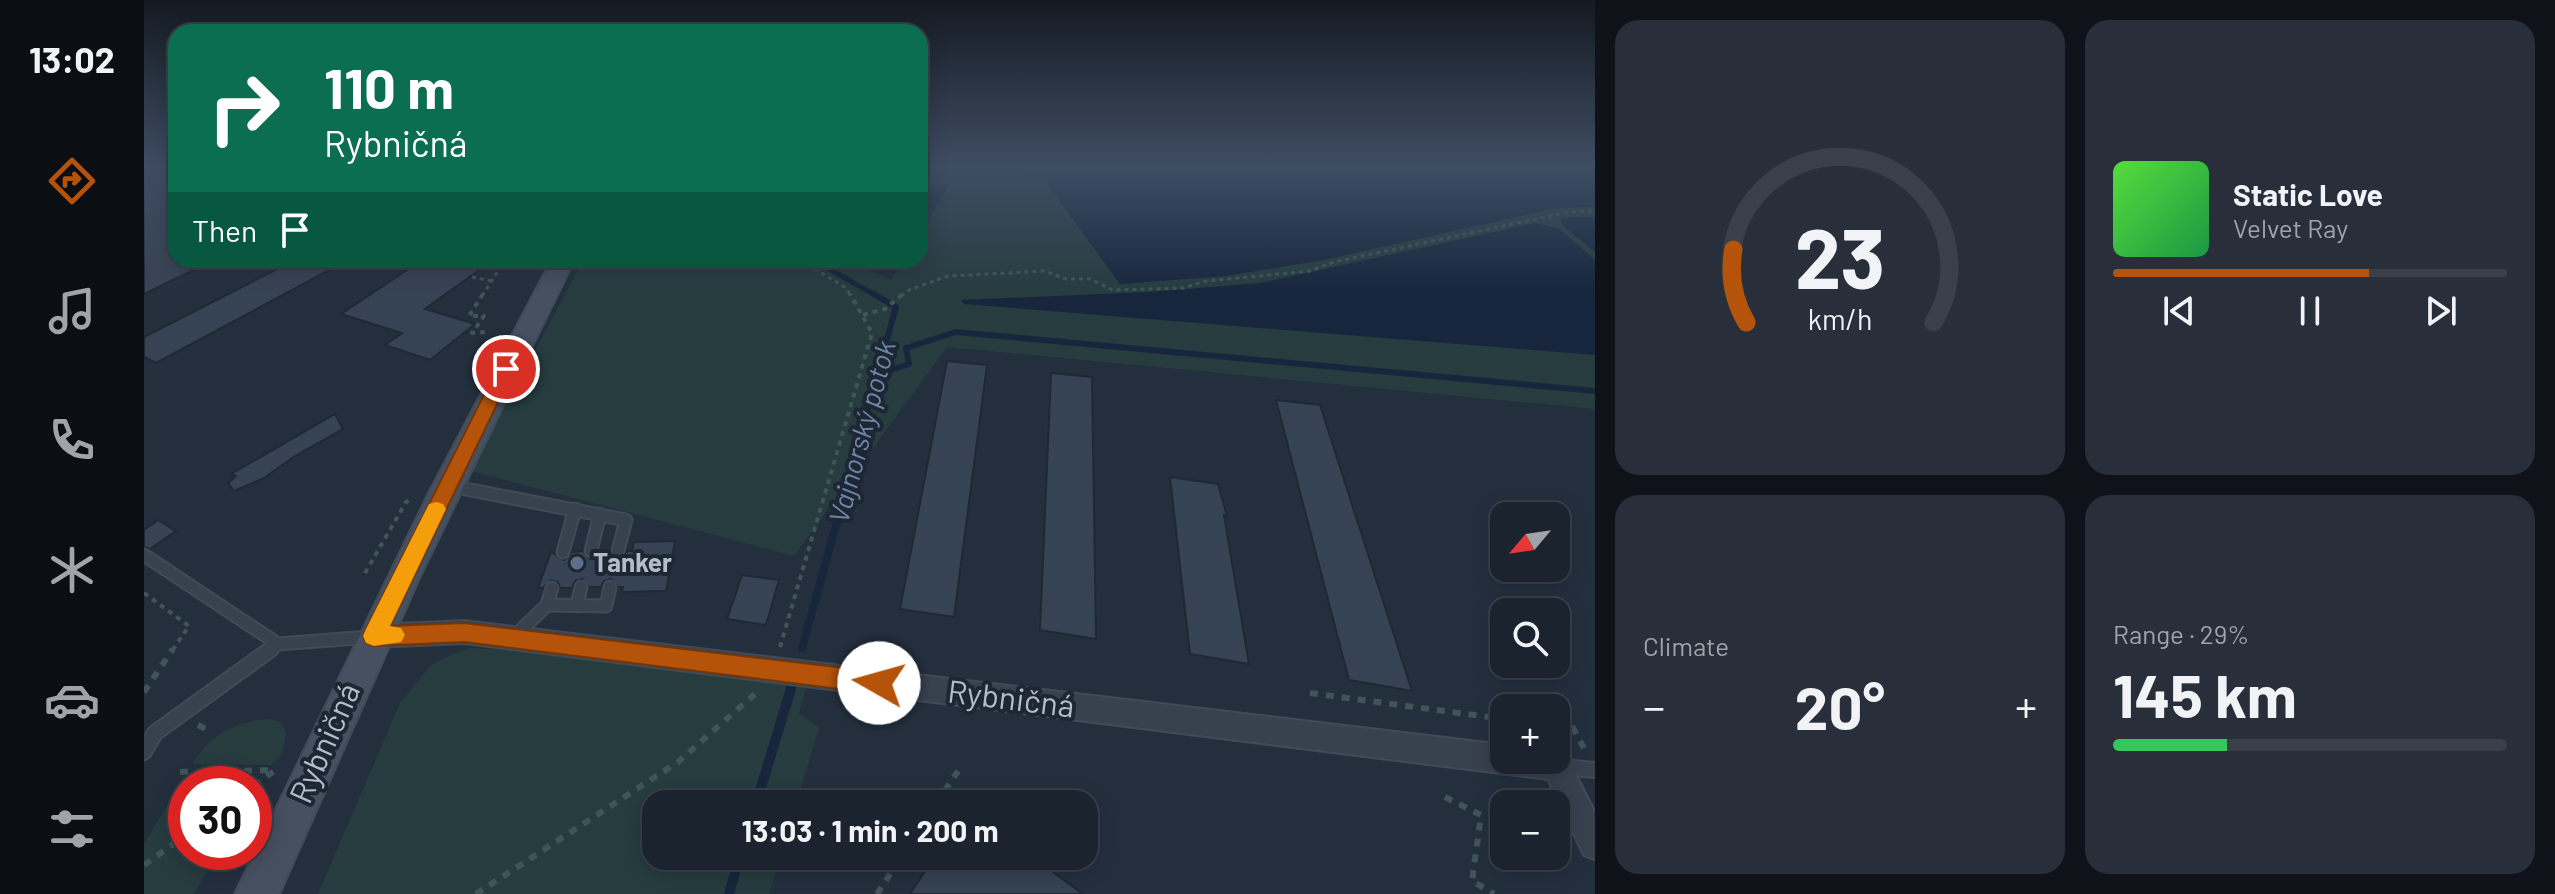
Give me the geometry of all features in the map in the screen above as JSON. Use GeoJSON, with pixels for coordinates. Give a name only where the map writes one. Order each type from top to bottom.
{"type":"FeatureCollection","features":[{"type":"Feature","properties":{"kind":"main road","name":"Rybničná"},"geometry":{"type":"LineString","coordinates":[[257,894],[374,636],[559,268]]}},
{"type":"Feature","properties":{"kind":"street","name":"Rybničná"},"geometry":{"type":"LineString","coordinates":[[374,636],[464,632],[785,667],[1490,758]]}},
{"type":"Feature","properties":{"kind":"street"},"geometry":{"type":"LineString","coordinates":[[1560,774],[1595,844]]}},
{"type":"Feature","properties":{"kind":"lane"},"geometry":{"type":"LineString","coordinates":[[448,486],[626,520],[618,551]]}},
{"type":"Feature","properties":{"kind":"lane"},"geometry":{"type":"LineString","coordinates":[[563,552],[575,509]]}},
{"type":"Feature","properties":{"kind":"lane"},"geometry":{"type":"LineString","coordinates":[[591,551],[600,514]]}},
{"type":"Feature","properties":{"kind":"lane"},"geometry":{"type":"LineString","coordinates":[[144,555],[278,644]]}},
{"type":"Feature","properties":{"kind":"lane"},"geometry":{"type":"LineString","coordinates":[[577,606],[581,587]]}},
{"type":"Feature","properties":{"kind":"lane"},"geometry":{"type":"LineString","coordinates":[[547,605],[606,606],[610,587]]}},
{"type":"Feature","properties":{"kind":"lane"},"geometry":{"type":"LineString","coordinates":[[512,638],[547,605],[552,588]]}},
{"type":"Feature","properties":{"kind":"lane"},"geometry":{"type":"LineString","coordinates":[[144,752],[155,733],[278,644],[374,636]]}},
{"type":"Feature","properties":{"kind":"lane"},"geometry":{"type":"LineString","coordinates":[[1570,767],[1595,770]]}},
{"type":"Feature","properties":{"kind":"path"},"geometry":{"type":"LineString","coordinates":[[863,315],[885,309],[909,290],[948,276],[1045,271],[1066,279],[1090,279],[1113,290],[1183,288],[1206,281],[1310,271],[1334,262],[1569,212],[1595,211]]}},
{"type":"Feature","properties":{"kind":"path"},"geometry":{"type":"LineString","coordinates":[[487,332],[472,333],[484,316],[469,316],[500,268]]}},
{"type":"Feature","properties":{"kind":"path"},"geometry":{"type":"LineString","coordinates":[[476,894],[678,762],[785,667],[872,333],[846,288],[814,268]]}},
{"type":"Feature","properties":{"kind":"path"},"geometry":{"type":"LineString","coordinates":[[472,277],[491,281]]}},
{"type":"Feature","properties":{"kind":"path"},"geometry":{"type":"LineString","coordinates":[[365,573],[419,485]]}},
{"type":"Feature","properties":{"kind":"path"},"geometry":{"type":"LineString","coordinates":[[144,593],[189,626],[144,692]]}},
{"type":"Feature","properties":{"kind":"path"},"geometry":{"type":"LineString","coordinates":[[1310,693],[1490,717]]}},
{"type":"Feature","properties":{"kind":"path"},"geometry":{"type":"LineString","coordinates":[[1570,728],[1588,755]]}},
{"type":"Feature","properties":{"kind":"path"},"geometry":{"type":"LineString","coordinates":[[945,790],[958,771]]}},
{"type":"Feature","properties":{"kind":"path"},"geometry":{"type":"LineString","coordinates":[[1445,797],[1481,815],[1472,881],[1494,894]]}},
{"type":"Feature","properties":{"kind":"path"},"geometry":{"type":"LineString","coordinates":[[144,865],[168,848]]}},
{"type":"Feature","properties":{"kind":"path"},"geometry":{"type":"LineString","coordinates":[[877,894],[893,870]]}},
{"type":"Feature","properties":{"kind":"green space"},"geometry":{"type":"Polygon","coordinates":[[[934,210],[1066,210],[1120,284],[1226,276],[1323,260],[1548,210],[1595,210],[1595,409],[947,347],[794,556],[471,471],[579,268],[865,268],[891,280],[899,268],[928,268],[928,220],[934,210]]]}},
{"type":"Feature","properties":{"kind":"green space"},"geometry":{"type":"Polygon","coordinates":[[[516,642],[808,682],[799,713],[819,728],[800,790],[642,790],[642,870],[777,870],[769,894],[318,894],[400,703],[430,666],[446,657],[470,648],[511,650],[516,642]]]}},
{"type":"Feature","properties":{"kind":"green space"},"geometry":{"type":"Polygon","coordinates":[[[269,719],[280,722],[286,731],[282,751],[270,765],[192,764],[207,745],[224,731],[269,719]]]}},
{"type":"Feature","properties":{"kind":"green space"},"geometry":{"type":"Polygon","coordinates":[[[168,804],[168,870],[208,870],[193,894],[144,894],[144,844],[168,804]]]}},
{"type":"Feature","properties":{"kind":"water"},"geometry":{"type":"Polygon","coordinates":[[[1066,210],[1548,210],[1323,260],[1225,276],[1120,284],[1066,210]]]}},
{"type":"Feature","properties":{"kind":"water"},"geometry":{"type":"Polygon","coordinates":[[[1595,217],[1595,252],[1562,225],[1560,218],[1595,217]]]}},
{"type":"Feature","properties":{"kind":"water"},"geometry":{"type":"Polygon","coordinates":[[[1535,223],[1558,228],[1595,260],[1595,355],[964,304],[961,300],[1149,292],[1260,283],[1535,223]]]}},
{"type":"Feature","properties":{"kind":"building"},"geometry":{"type":"Polygon","coordinates":[[[144,210],[168,210],[168,268],[198,268],[144,294],[144,210]]]}},
{"type":"Feature","properties":{"kind":"building"},"geometry":{"type":"Polygon","coordinates":[[[279,268],[333,268],[156,363],[144,357],[144,337],[279,268]]]}},
{"type":"Feature","properties":{"kind":"building"},"geometry":{"type":"Polygon","coordinates":[[[410,268],[482,268],[425,309],[475,324],[430,360],[385,345],[402,333],[341,314],[410,268]]]}},
{"type":"Feature","properties":{"kind":"building"},"geometry":{"type":"Polygon","coordinates":[[[947,361],[987,365],[954,617],[900,609],[947,361]]]}},
{"type":"Feature","properties":{"kind":"building"},"geometry":{"type":"Polygon","coordinates":[[[1051,373],[1092,377],[1096,639],[1040,630],[1051,373]]]}},
{"type":"Feature","properties":{"kind":"building"},"geometry":{"type":"Polygon","coordinates":[[[1276,400],[1320,405],[1412,691],[1349,680],[1276,400]]]}},
{"type":"Feature","properties":{"kind":"building"},"geometry":{"type":"Polygon","coordinates":[[[335,414],[343,429],[264,478],[234,491],[228,483],[236,476],[231,474],[335,414]]]}},
{"type":"Feature","properties":{"kind":"building"},"geometry":{"type":"Polygon","coordinates":[[[1170,477],[1218,484],[1227,516],[1224,515],[1249,664],[1190,654],[1170,477]]]}},
{"type":"Feature","properties":{"kind":"building"},"geometry":{"type":"Polygon","coordinates":[[[158,520],[176,531],[150,549],[144,547],[144,530],[158,520]]]}},
{"type":"Feature","properties":{"kind":"building"},"geometry":{"type":"Polygon","coordinates":[[[675,541],[666,591],[622,592],[623,587],[618,587],[611,579],[604,581],[601,587],[589,587],[582,579],[575,581],[572,588],[560,588],[558,582],[551,580],[543,588],[538,588],[551,552],[564,560],[572,552],[583,551],[590,559],[597,557],[600,551],[610,551],[613,558],[620,559],[627,551],[632,551],[634,542],[675,541]]]}},
{"type":"Feature","properties":{"kind":"building"},"geometry":{"type":"Polygon","coordinates":[[[742,575],[779,580],[766,625],[727,619],[742,575]]]}},
{"type":"Feature","properties":{"kind":"building"},"geometry":{"type":"Polygon","coordinates":[[[926,870],[1050,870],[1083,894],[910,894],[926,870]]]}},
{"type":"Feature","properties":{"kind":"waterway","name":"Vajnorský potok"},"geometry":{"type":"LineString","coordinates":[[827,268],[877,296]]}},
{"type":"Feature","properties":{"kind":"waterway","name":"Vajnorský potok"},"geometry":{"type":"LineString","coordinates":[[874,294],[896,307],[877,374]]}},
{"type":"Feature","properties":{"kind":"waterway"},"geometry":{"type":"LineString","coordinates":[[877,374],[909,364],[906,348],[956,332],[1595,391]]}},
{"type":"Feature","properties":{"kind":"waterway","name":"Vajnorský potok"},"geometry":{"type":"LineString","coordinates":[[855,455],[877,374]]}},
{"type":"Feature","properties":{"kind":"waterway","name":"Vajnorský potok"},"geometry":{"type":"LineString","coordinates":[[802,648],[856,453]]}},
{"type":"Feature","properties":{"kind":"waterway","name":"Vajnorský potok"},"geometry":{"type":"LineString","coordinates":[[760,790],[792,685]]}},
{"type":"Feature","properties":{"kind":"waterway","name":"Vajnorský potok"},"geometry":{"type":"LineString","coordinates":[[729,894],[736,870]]}},
{"type":"Feature","properties":{"kind":"slow traffic"},"geometry":{"type":"LineString","coordinates":[[393,635],[374,636],[436,509]]}},
{"type":"Feature","properties":{"kind":"place","name":"Tanker"},"geometry":{"type":"Point","coordinates":[577,563]}},
{"type":"Feature","properties":{"kind":"route"},"geometry":{"type":"LineString","coordinates":[[506,369],[374,636],[464,632],[879,683]]}}]}
